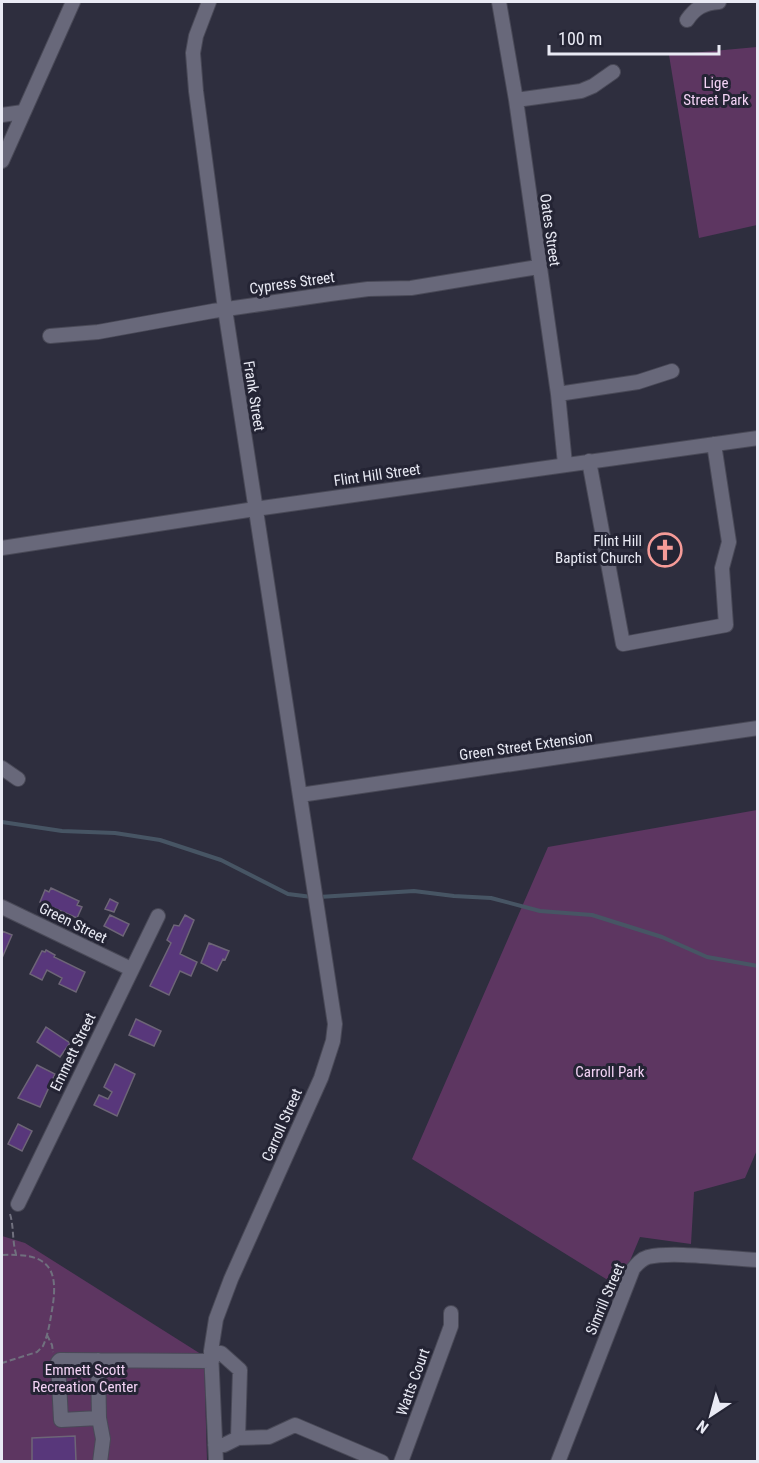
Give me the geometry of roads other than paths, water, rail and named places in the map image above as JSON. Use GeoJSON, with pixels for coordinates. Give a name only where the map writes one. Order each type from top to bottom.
{"type":"FeatureCollection","features":[{"type":"Feature","properties":{"kind":"street"},"geometry":{"type":"LineString","coordinates":[[2,161],[73,2]]}},
{"type":"Feature","properties":{"kind":"street","name":"Frank Street"},"geometry":{"type":"LineString","coordinates":[[209,2],[196,36],[193,53],[194,69],[225,309],[300,795]]}},
{"type":"Feature","properties":{"kind":"street","name":"Oates Street"},"geometry":{"type":"LineString","coordinates":[[499,2],[516,100],[538,267],[558,394],[565,464]]}},
{"type":"Feature","properties":{"kind":"street"},"geometry":{"type":"LineString","coordinates":[[687,20],[694,9],[718,2]]}},
{"type":"Feature","properties":{"kind":"street"},"geometry":{"type":"LineString","coordinates":[[516,100],[581,91],[593,86],[613,72]]}},
{"type":"Feature","properties":{"kind":"street"},"geometry":{"type":"LineString","coordinates":[[2,115],[23,112]]}},
{"type":"Feature","properties":{"kind":"street","name":"Cypress Street"},"geometry":{"type":"LineString","coordinates":[[50,336],[98,332],[225,309],[368,289],[411,288],[538,267]]}},
{"type":"Feature","properties":{"kind":"street"},"geometry":{"type":"LineString","coordinates":[[558,394],[638,382],[672,371]]}},
{"type":"Feature","properties":{"kind":"street","name":"Flint Hill Street"},"geometry":{"type":"LineString","coordinates":[[2,548],[255,509],[758,438]]}},
{"type":"Feature","properties":{"kind":"street"},"geometry":{"type":"LineString","coordinates":[[589,461],[623,644],[726,625],[722,568],[729,542],[714,444]]}},
{"type":"Feature","properties":{"kind":"street","name":"Green Street Extension"},"geometry":{"type":"LineString","coordinates":[[300,795],[758,728]]}},
{"type":"Feature","properties":{"kind":"street"},"geometry":{"type":"LineString","coordinates":[[2,768],[18,779]]}},
{"type":"Feature","properties":{"kind":"street","name":"Carroll Street"},"geometry":{"type":"LineString","coordinates":[[216,1461],[212,1338],[216,1319],[231,1279],[321,1078],[333,1041],[335,1024],[300,795]]}},
{"type":"Feature","properties":{"kind":"street","name":"Green Street"},"geometry":{"type":"LineString","coordinates":[[2,906],[131,969]]}},
{"type":"Feature","properties":{"kind":"street","name":"Emmett Street"},"geometry":{"type":"LineString","coordinates":[[14,1207],[158,916]]}},
{"type":"Feature","properties":{"kind":"street","name":"Simrill Street"},"geometry":{"type":"LineString","coordinates":[[558,1461],[633,1269],[639,1262],[647,1257],[674,1255],[758,1260]]}},
{"type":"Feature","properties":{"kind":"street","name":"Watts Court"},"geometry":{"type":"LineString","coordinates":[[401,1461],[451,1326],[452,1313]]}},
{"type":"Feature","properties":{"kind":"street"},"geometry":{"type":"LineString","coordinates":[[99,1418],[61,1420],[58,1362],[60,1360],[212,1356],[222,1353],[240,1370],[238,1438]]}},
{"type":"Feature","properties":{"kind":"street"},"geometry":{"type":"LineString","coordinates":[[98,1360],[99,1418],[103,1440],[100,1461]]}},
{"type":"Feature","properties":{"kind":"street"},"geometry":{"type":"LineString","coordinates":[[215,1445],[224,1445],[238,1438],[269,1437],[295,1425],[382,1461]]}},
{"type":"Feature","properties":{"kind":"waterway"},"geometry":{"type":"LineString","coordinates":[[2,822],[62,831],[115,833],[160,840],[221,860],[288,894],[312,897]]}},
{"type":"Feature","properties":{"kind":"waterway"},"geometry":{"type":"LineString","coordinates":[[319,897],[414,891],[491,898],[540,911],[592,915],[662,937],[707,957],[758,966]]}},
{"type":"Feature","properties":{"kind":"place","name":"Flint Hill Baptist Church"},"geometry":{"type":"Point","coordinates":[665,550]}},
{"type":"Feature","properties":{"kind":"park label","name":"Lige Street Park"},"geometry":{"type":"Point","coordinates":[716,92]}},
{"type":"Feature","properties":{"kind":"park label","name":"Carroll Park"},"geometry":{"type":"Point","coordinates":[610,1072]}},
{"type":"Feature","properties":{"kind":"park label","name":"Emmett Scott Recreation Center"},"geometry":{"type":"Point","coordinates":[85,1378]}}]}
